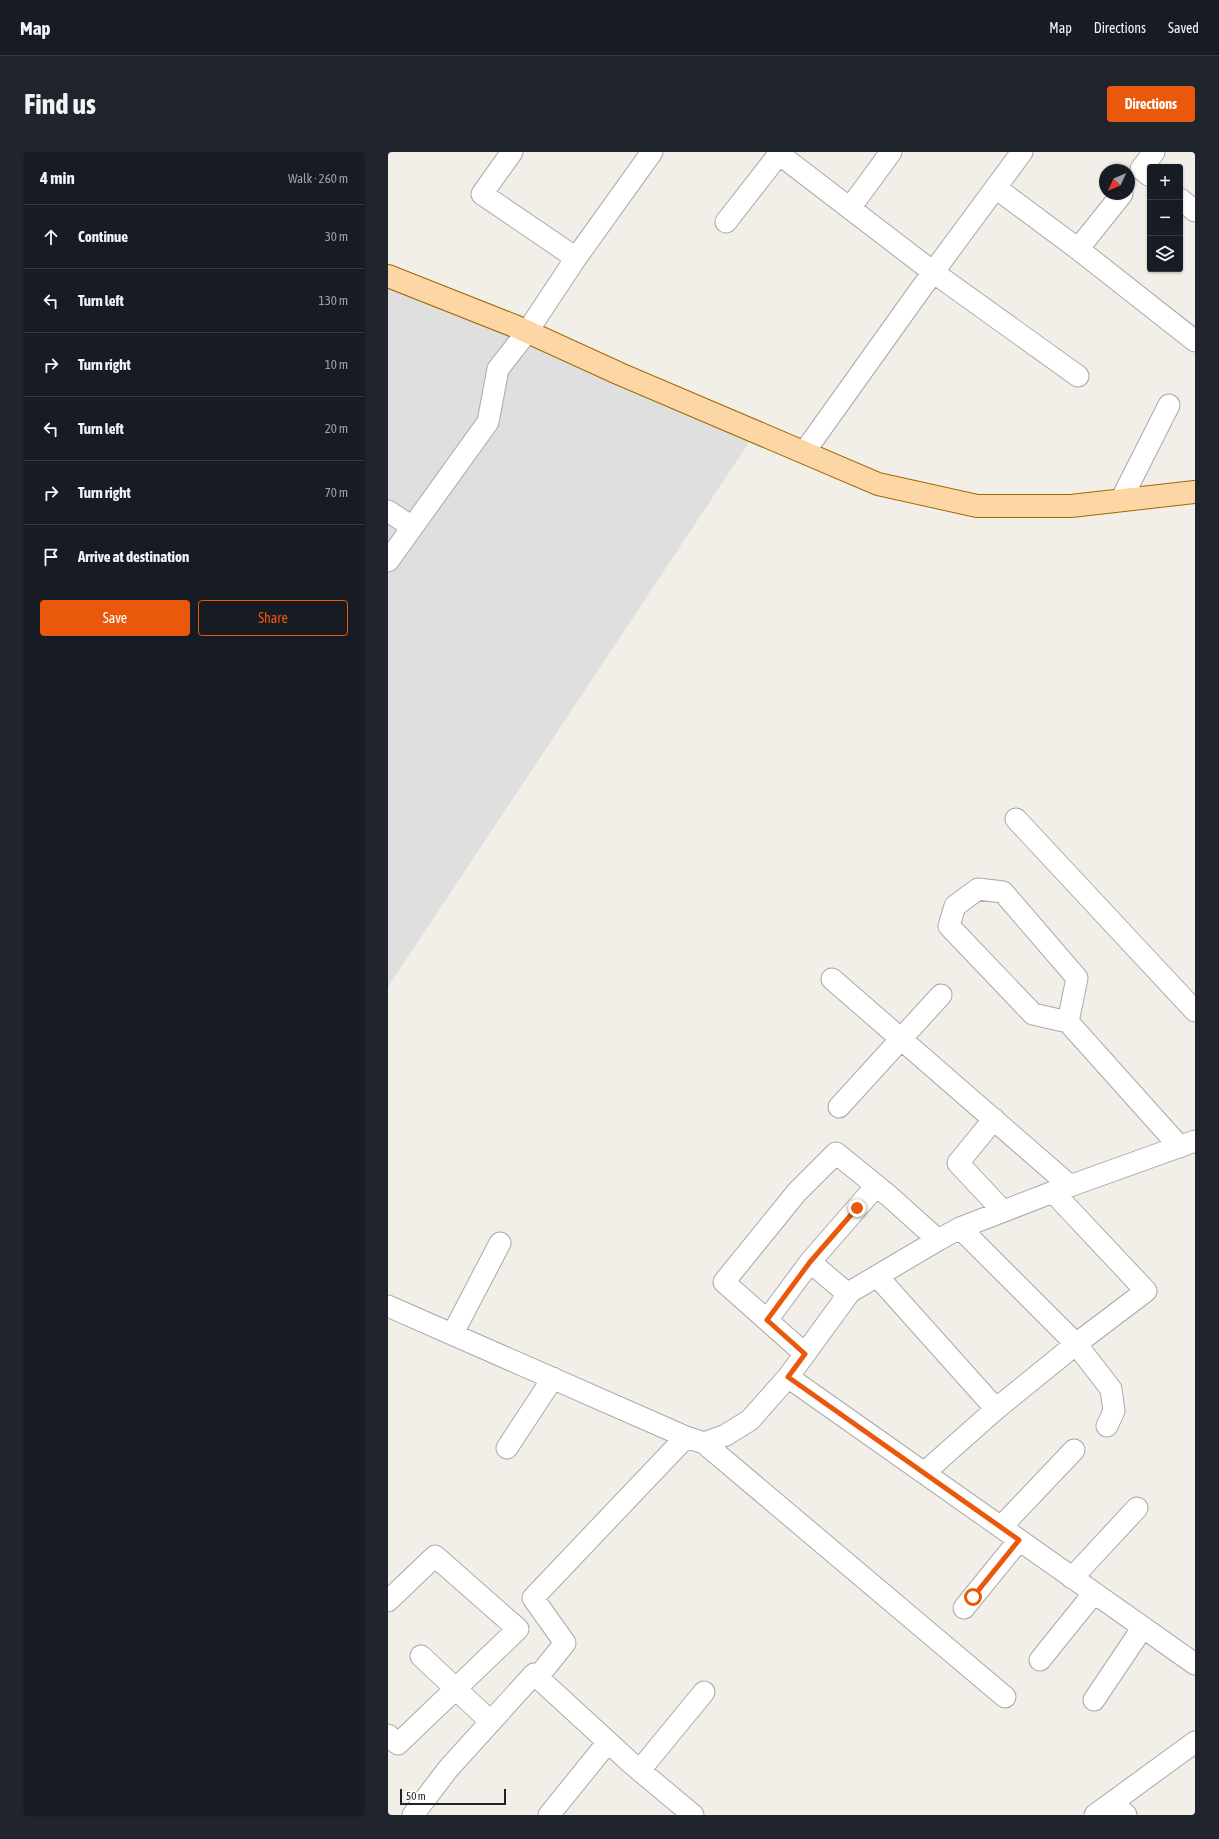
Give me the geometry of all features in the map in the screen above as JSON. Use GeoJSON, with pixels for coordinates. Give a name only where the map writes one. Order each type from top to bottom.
{"type":"FeatureCollection","features":[{"type":"Feature","properties":{"kind":"main road"},"geometry":{"type":"LineString","coordinates":[[388,276],[527,332],[620,374],[878,484],[977,506],[1071,506],[1195,492]]}},
{"type":"Feature","properties":{"kind":"street"},"geometry":{"type":"LineString","coordinates":[[512,152],[482,194],[576,258]]}},
{"type":"Feature","properties":{"kind":"street"},"geometry":{"type":"LineString","coordinates":[[388,561],[488,422],[498,369],[527,332],[576,258],[652,152]]}},
{"type":"Feature","properties":{"kind":"street"},"geometry":{"type":"LineString","coordinates":[[850,208],[891,152]]}},
{"type":"Feature","properties":{"kind":"street"},"geometry":{"type":"LineString","coordinates":[[805,452],[933,272],[1022,152]]}},
{"type":"Feature","properties":{"kind":"street"},"geometry":{"type":"LineString","coordinates":[[1140,177],[1154,152]]}},
{"type":"Feature","properties":{"kind":"street"},"geometry":{"type":"LineString","coordinates":[[726,222],[780,153],[933,272],[1078,376]]}},
{"type":"Feature","properties":{"kind":"street"},"geometry":{"type":"LineString","coordinates":[[996,188],[1078,249],[1195,341]]}},
{"type":"Feature","properties":{"kind":"street"},"geometry":{"type":"LineString","coordinates":[[1078,249],[1117,200]]}},
{"type":"Feature","properties":{"kind":"street"},"geometry":{"type":"LineString","coordinates":[[1181,200],[1195,211]]}},
{"type":"Feature","properties":{"kind":"street"},"geometry":{"type":"LineString","coordinates":[[1121,500],[1169,404]]}},
{"type":"Feature","properties":{"kind":"street"},"geometry":{"type":"LineString","coordinates":[[388,511],[412,527]]}},
{"type":"Feature","properties":{"kind":"street"},"geometry":{"type":"LineString","coordinates":[[1016,819],[1195,1011]]}},
{"type":"Feature","properties":{"kind":"street"},"geometry":{"type":"LineString","coordinates":[[537,1678],[565,1643],[533,1598],[695,1440],[726,1435],[750,1420],[788,1377],[848,1294],[960,1228],[1061,1189],[1188,1144],[1068,1022],[1033,1014],[950,926],[955,906],[978,889],[1003,892],[1077,978],[1068,1022]]}},
{"type":"Feature","properties":{"kind":"street"},"geometry":{"type":"LineString","coordinates":[[832,979],[994,1119],[1061,1189],[1146,1291],[1076,1344],[996,1409],[924,1473]]}},
{"type":"Feature","properties":{"kind":"street"},"geometry":{"type":"LineString","coordinates":[[839,1107],[941,995]]}},
{"type":"Feature","properties":{"kind":"street"},"geometry":{"type":"LineString","coordinates":[[994,1119],[958,1163],[1003,1211]]}},
{"type":"Feature","properties":{"kind":"street"},"geometry":{"type":"LineString","coordinates":[[805,1354],[724,1282],[798,1192],[836,1153],[938,1240]]}},
{"type":"Feature","properties":{"kind":"street"},"geometry":{"type":"LineString","coordinates":[[767,1320],[810,1262],[876,1186]]}},
{"type":"Feature","properties":{"kind":"street"},"geometry":{"type":"LineString","coordinates":[[960,1228],[1076,1344],[1111,1389],[1114,1411],[1107,1426]]}},
{"type":"Feature","properties":{"kind":"street"},"geometry":{"type":"LineString","coordinates":[[454,1333],[500,1243]]}},
{"type":"Feature","properties":{"kind":"street"},"geometry":{"type":"LineString","coordinates":[[810,1262],[848,1294]]}},
{"type":"Feature","properties":{"kind":"street"},"geometry":{"type":"LineString","coordinates":[[878,1276],[996,1409]]}},
{"type":"Feature","properties":{"kind":"street"},"geometry":{"type":"LineString","coordinates":[[388,1306],[454,1333],[695,1440],[1005,1697]]}},
{"type":"Feature","properties":{"kind":"street"},"geometry":{"type":"LineString","coordinates":[[788,1377],[1195,1664]]}},
{"type":"Feature","properties":{"kind":"street"},"geometry":{"type":"LineString","coordinates":[[507,1448],[553,1378]]}},
{"type":"Feature","properties":{"kind":"street"},"geometry":{"type":"LineString","coordinates":[[1001,1527],[1074,1450]]}},
{"type":"Feature","properties":{"kind":"street"},"geometry":{"type":"LineString","coordinates":[[1072,1578],[1137,1508]]}},
{"type":"Feature","properties":{"kind":"street"},"geometry":{"type":"LineString","coordinates":[[964,1608],[1019,1540]]}},
{"type":"Feature","properties":{"kind":"street"},"geometry":{"type":"LineString","coordinates":[[388,1601],[435,1556],[518,1629],[398,1744],[388,1735]]}},
{"type":"Feature","properties":{"kind":"street"},"geometry":{"type":"LineString","coordinates":[[1040,1660],[1094,1593]]}},
{"type":"Feature","properties":{"kind":"street"},"geometry":{"type":"LineString","coordinates":[[1094,1700],[1143,1628]]}},
{"type":"Feature","properties":{"kind":"street"},"geometry":{"type":"LineString","coordinates":[[421,1656],[491,1722]]}},
{"type":"Feature","properties":{"kind":"street"},"geometry":{"type":"LineString","coordinates":[[413,1815],[448,1769],[534,1674],[608,1742],[693,1815]]}},
{"type":"Feature","properties":{"kind":"street"},"geometry":{"type":"LineString","coordinates":[[640,1770],[704,1692]]}},
{"type":"Feature","properties":{"kind":"street"},"geometry":{"type":"LineString","coordinates":[[549,1815],[608,1742]]}},
{"type":"Feature","properties":{"kind":"street"},"geometry":{"type":"LineString","coordinates":[[1095,1815],[1119,1809],[1195,1742]]}},
{"type":"Feature","properties":{"kind":"shaded area"},"geometry":{"type":"Polygon","coordinates":[[[388,281],[756,432],[388,987],[388,281]]]}},
{"type":"Feature","properties":{"kind":"route"},"geometry":{"type":"LineString","coordinates":[[857,1208],[810,1262],[767,1320],[805,1354],[788,1377],[1019,1540],[973,1597]]}}]}
